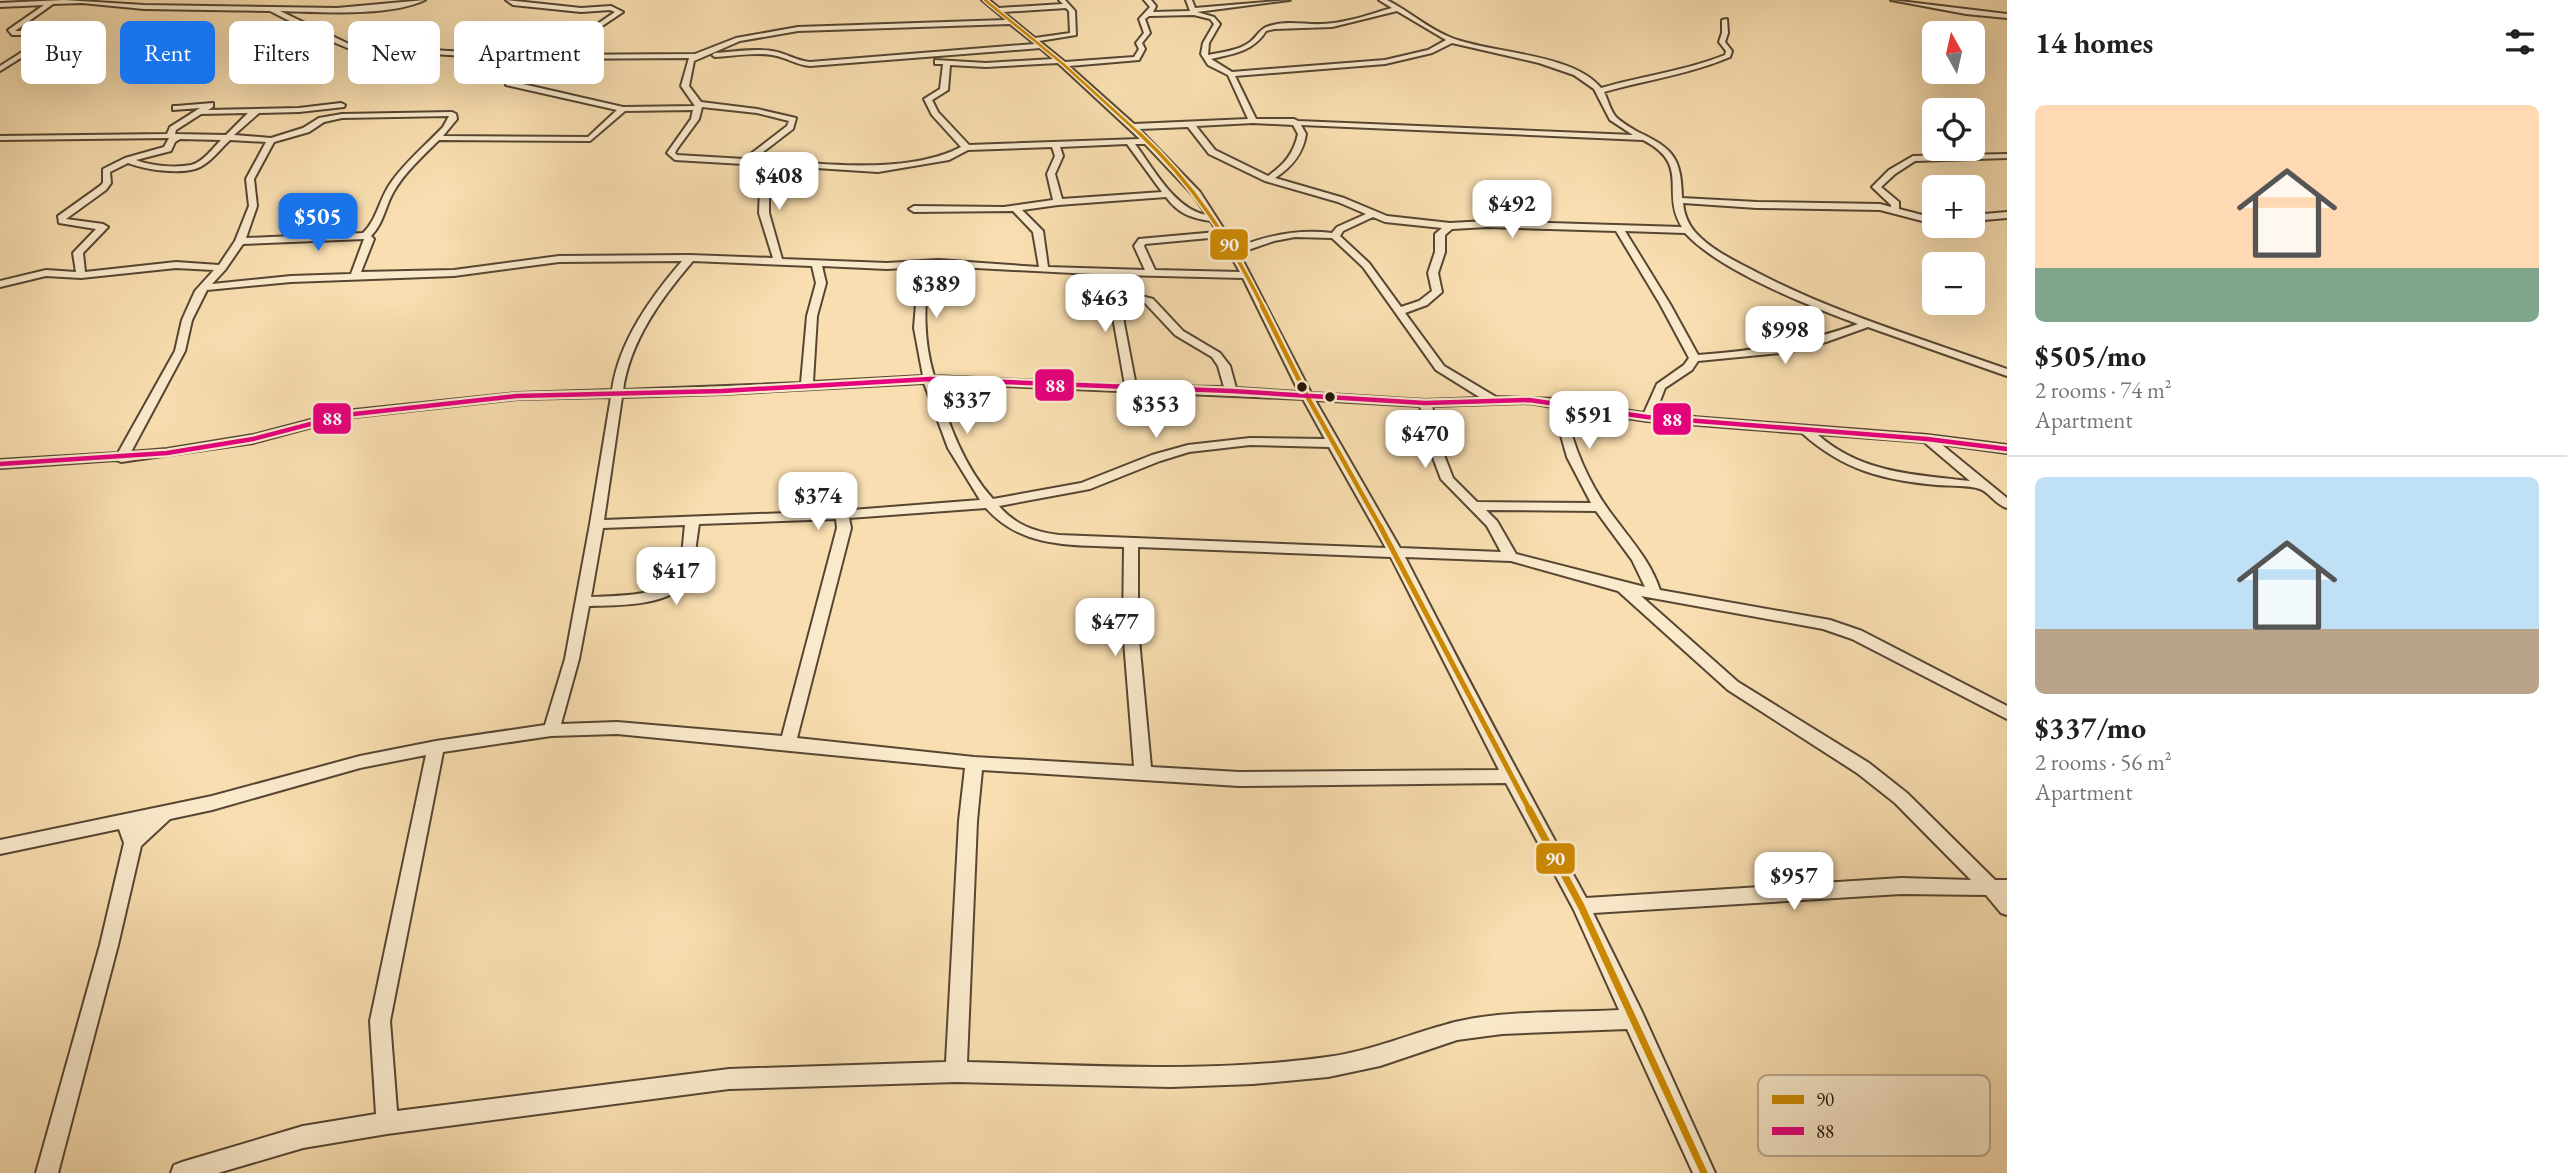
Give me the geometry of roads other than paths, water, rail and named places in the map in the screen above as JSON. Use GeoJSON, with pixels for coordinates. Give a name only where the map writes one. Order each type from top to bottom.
{"type":"FeatureCollection","features":[{"type":"Feature","properties":{"kind":"street"},"geometry":{"type":"LineString","coordinates":[[0,5],[72,1],[144,6],[271,9],[370,8],[422,0]]}},
{"type":"Feature","properties":{"kind":"street"},"geometry":{"type":"LineString","coordinates":[[509,0],[513,3],[581,10],[611,8],[620,12],[604,22]]}},
{"type":"Feature","properties":{"kind":"street"},"geometry":{"type":"LineString","coordinates":[[985,0],[1061,62],[1147,141],[1197,194],[1214,219],[1247,275],[1307,396],[1396,554],[1464,689],[1581,906],[1704,1173]]}},
{"type":"Feature","properties":{"kind":"street"},"geometry":{"type":"LineString","coordinates":[[604,56],[769,53],[798,64],[1037,43],[1073,35],[1070,29],[1074,20],[1069,6],[1062,0]]}},
{"type":"Feature","properties":{"kind":"street"},"geometry":{"type":"LineString","coordinates":[[909,55],[923,61],[1005,65],[1137,59],[1142,49],[1139,43],[1147,33],[1142,23],[1145,13],[1154,7],[1147,0]]}},
{"type":"Feature","properties":{"kind":"street"},"geometry":{"type":"LineString","coordinates":[[1189,0],[1194,11],[1212,18],[1217,26],[1203,53],[1213,65],[1231,74],[1385,62],[1430,52],[1452,40]]}},
{"type":"Feature","properties":{"kind":"street"},"geometry":{"type":"LineString","coordinates":[[1145,13],[1194,11],[1287,0]]}},
{"type":"Feature","properties":{"kind":"street"},"geometry":{"type":"LineString","coordinates":[[1382,0],[1452,40],[1559,68],[1579,76],[1600,91],[1612,118],[1649,139],[1671,156],[1676,169],[1676,200],[1685,230]]}},
{"type":"Feature","properties":{"kind":"street"},"geometry":{"type":"LineString","coordinates":[[1894,0],[2007,16]]}},
{"type":"Feature","properties":{"kind":"street"},"geometry":{"type":"LineString","coordinates":[[0,69],[57,33],[19,33],[11,30],[51,3]]}},
{"type":"Feature","properties":{"kind":"street"},"geometry":{"type":"LineString","coordinates":[[997,10],[1069,6]]}},
{"type":"Feature","properties":{"kind":"street"},"geometry":{"type":"LineString","coordinates":[[1206,58],[1248,48],[1258,41],[1263,30],[1269,27],[1300,23],[1325,26],[1399,8]]}},
{"type":"Feature","properties":{"kind":"street"},"geometry":{"type":"LineString","coordinates":[[271,9],[351,47],[454,54]]}},
{"type":"Feature","properties":{"kind":"street"},"geometry":{"type":"LineString","coordinates":[[1600,91],[1703,66],[1728,56],[1729,51],[1722,42],[1725,20]]}},
{"type":"Feature","properties":{"kind":"street"},"geometry":{"type":"LineString","coordinates":[[699,106],[685,86],[691,60],[743,38],[798,29],[1011,22]]}},
{"type":"Feature","properties":{"kind":"street"},"geometry":{"type":"LineString","coordinates":[[947,63],[944,90],[928,99],[936,116],[958,135],[966,148]]}},
{"type":"Feature","properties":{"kind":"street"},"geometry":{"type":"LineString","coordinates":[[1231,74],[1253,121]]}},
{"type":"Feature","properties":{"kind":"street"},"geometry":{"type":"LineString","coordinates":[[513,84],[623,109],[699,106],[757,111],[793,120],[790,127],[745,162]]}},
{"type":"Feature","properties":{"kind":"street"},"geometry":{"type":"LineString","coordinates":[[81,275],[78,253],[103,227],[62,221],[61,218],[103,188],[107,183],[106,171],[128,160],[171,147],[173,129],[209,104],[176,108]]}},
{"type":"Feature","properties":{"kind":"street"},"geometry":{"type":"LineString","coordinates":[[200,112],[341,105]]}},
{"type":"Feature","properties":{"kind":"street"},"geometry":{"type":"LineString","coordinates":[[699,106],[695,120],[673,149],[672,156],[765,164],[895,168],[949,157],[966,148],[1147,141]]}},
{"type":"Feature","properties":{"kind":"street"},"geometry":{"type":"LineString","coordinates":[[438,138],[544,141],[590,139],[623,109]]}},
{"type":"Feature","properties":{"kind":"street"},"geometry":{"type":"LineString","coordinates":[[128,160],[148,168],[194,167],[259,110]]}},
{"type":"Feature","properties":{"kind":"street"},"geometry":{"type":"LineString","coordinates":[[0,138],[174,136],[271,140],[342,116],[452,114],[453,119],[438,138],[390,191],[381,208],[378,225],[366,236],[240,241]]}},
{"type":"Feature","properties":{"kind":"street"},"geometry":{"type":"LineString","coordinates":[[1131,127],[1294,121],[1649,139]]}},
{"type":"Feature","properties":{"kind":"street"},"geometry":{"type":"LineString","coordinates":[[1268,179],[1281,172],[1297,150],[1302,134],[1294,121]]}},
{"type":"Feature","properties":{"kind":"street"},"geometry":{"type":"LineString","coordinates":[[1189,123],[1212,152],[1268,179],[1340,200],[1385,219],[1450,226],[1685,230],[1744,268],[1824,308],[1865,325],[2007,373]]}},
{"type":"Feature","properties":{"kind":"street"},"geometry":{"type":"LineString","coordinates":[[121,458],[180,351],[189,314],[203,287],[222,268],[240,241],[253,206],[250,179],[271,140]]}},
{"type":"Feature","properties":{"kind":"street"},"geometry":{"type":"LineString","coordinates":[[1129,142],[1166,194],[1186,212],[1214,219]]}},
{"type":"Feature","properties":{"kind":"street"},"geometry":{"type":"LineString","coordinates":[[1055,144],[1059,156],[1051,174],[1058,202]]}},
{"type":"Feature","properties":{"kind":"street"},"geometry":{"type":"LineString","coordinates":[[1894,210],[1896,204],[1876,187],[1907,161],[1940,156],[2007,156]]}},
{"type":"Feature","properties":{"kind":"street"},"geometry":{"type":"LineString","coordinates":[[765,164],[764,213],[778,260]]}},
{"type":"Feature","properties":{"kind":"street"},"geometry":{"type":"LineString","coordinates":[[914,209],[1016,209],[1058,202],[1166,194]]}},
{"type":"Feature","properties":{"kind":"street"},"geometry":{"type":"LineString","coordinates":[[1676,200],[1757,205],[1868,206],[1922,218]]}},
{"type":"Feature","properties":{"kind":"street"},"geometry":{"type":"LineString","coordinates":[[1016,209],[1038,231],[1044,270]]}},
{"type":"Feature","properties":{"kind":"street"},"geometry":{"type":"LineString","coordinates":[[1335,236],[1340,229],[1371,215]]}},
{"type":"Feature","properties":{"kind":"street"},"geometry":{"type":"LineString","coordinates":[[1985,217],[2007,215]]}},
{"type":"Feature","properties":{"kind":"street"},"geometry":{"type":"LineString","coordinates":[[1400,311],[1433,297],[1437,292],[1433,273],[1440,252],[1440,234],[1450,226]]}},
{"type":"Feature","properties":{"kind":"street"},"geometry":{"type":"LineString","coordinates":[[1618,227],[1665,303],[1693,358],[1690,367],[1662,385],[1647,417]]}},
{"type":"Feature","properties":{"kind":"street"},"geometry":{"type":"LineString","coordinates":[[1234,252],[1290,232],[1335,236],[1366,265],[1440,368],[1461,383],[1492,399]]}},
{"type":"Feature","properties":{"kind":"street"},"geometry":{"type":"LineString","coordinates":[[1152,273],[1139,246],[1142,241],[1223,234]]}},
{"type":"Feature","properties":{"kind":"street"},"geometry":{"type":"LineString","coordinates":[[362,276],[356,274],[356,269],[369,239],[366,236]]}},
{"type":"Feature","properties":{"kind":"street"},"geometry":{"type":"LineString","coordinates":[[551,730],[572,659],[597,524],[621,366],[658,295],[690,258]]}},
{"type":"Feature","properties":{"kind":"street"},"geometry":{"type":"LineString","coordinates":[[203,287],[362,276],[454,273],[548,259],[778,260],[887,266],[924,264],[1247,275]]}},
{"type":"Feature","properties":{"kind":"street"},"geometry":{"type":"LineString","coordinates":[[807,385],[812,316],[821,283],[816,262]]}},
{"type":"Feature","properties":{"kind":"street"},"geometry":{"type":"LineString","coordinates":[[924,264],[920,328],[922,349],[952,443],[986,502],[1017,528],[1031,534],[1085,541],[1511,557],[1623,588],[1825,624],[1857,635],[2007,713]]}},
{"type":"Feature","properties":{"kind":"street"},"geometry":{"type":"LineString","coordinates":[[0,284],[46,273],[81,275],[162,266],[222,268]]}},
{"type":"Feature","properties":{"kind":"street"},"geometry":{"type":"LineString","coordinates":[[1116,272],[1119,323],[1131,389]]}},
{"type":"Feature","properties":{"kind":"street"},"geometry":{"type":"LineString","coordinates":[[1119,293],[1149,301],[1170,326],[1216,355],[1224,366],[1231,391]]}},
{"type":"Feature","properties":{"kind":"street"},"geometry":{"type":"LineString","coordinates":[[1693,358],[1737,356],[1802,347],[1865,325]]}},
{"type":"Feature","properties":{"kind":"street"},"geometry":{"type":"LineString","coordinates":[[1,465],[121,458],[253,439],[324,419],[370,411],[517,396],[722,391],[930,379],[1231,391],[1425,403],[1492,399],[1558,402],[1647,417],[1927,439],[2007,449]]}},
{"type":"Feature","properties":{"kind":"street"},"geometry":{"type":"LineString","coordinates":[[1558,402],[1563,435],[1600,507],[1651,580],[1654,593]]}},
{"type":"Feature","properties":{"kind":"street"},"geometry":{"type":"LineString","coordinates":[[1425,403],[1442,470],[1455,488],[1492,524],[1511,557]]}},
{"type":"Feature","properties":{"kind":"street"},"geometry":{"type":"LineString","coordinates":[[1806,430],[1830,454],[1862,468],[1901,477],[1985,486]]}},
{"type":"Feature","properties":{"kind":"street"},"geometry":{"type":"LineString","coordinates":[[1927,439],[2007,505]]}},
{"type":"Feature","properties":{"kind":"street"},"geometry":{"type":"LineString","coordinates":[[597,524],[839,515],[1019,499],[1101,482],[1160,456],[1192,447],[1238,443],[1333,443]]}},
{"type":"Feature","properties":{"kind":"street"},"geometry":{"type":"LineString","coordinates":[[1476,506],[1600,507]]}},
{"type":"Feature","properties":{"kind":"street"},"geometry":{"type":"LineString","coordinates":[[788,743],[844,528],[844,520],[839,515]]}},
{"type":"Feature","properties":{"kind":"street"},"geometry":{"type":"LineString","coordinates":[[582,602],[640,597],[671,590],[681,579],[693,520]]}},
{"type":"Feature","properties":{"kind":"street"},"geometry":{"type":"LineString","coordinates":[[1131,543],[1131,626],[1143,771]]}},
{"type":"Feature","properties":{"kind":"street"},"geometry":{"type":"LineString","coordinates":[[1623,588],[1733,687],[1863,768],[1901,798],[1998,887],[2007,908]]}},
{"type":"Feature","properties":{"kind":"street"},"geometry":{"type":"LineString","coordinates":[[0,847],[165,813],[360,762],[436,747],[551,730],[617,728],[974,763],[1143,771],[1238,779],[1513,776]]}},
{"type":"Feature","properties":{"kind":"street"},"geometry":{"type":"LineString","coordinates":[[387,1123],[380,1021],[436,747]]}},
{"type":"Feature","properties":{"kind":"street"},"geometry":{"type":"LineString","coordinates":[[956,1072],[968,821],[974,763]]}},
{"type":"Feature","properties":{"kind":"street"},"geometry":{"type":"LineString","coordinates":[[47,1173],[109,945],[133,842],[165,813]]}},
{"type":"Feature","properties":{"kind":"street"},"geometry":{"type":"LineString","coordinates":[[124,821],[133,842]]}},
{"type":"Feature","properties":{"kind":"street"},"geometry":{"type":"LineString","coordinates":[[1581,906],[1901,886],[1998,887]]}},
{"type":"Feature","properties":{"kind":"street"},"geometry":{"type":"LineString","coordinates":[[182,1173],[303,1137],[387,1123],[729,1079],[956,1072],[1171,1077],[1253,1074],[1328,1067],[1380,1056],[1457,1031],[1513,1024],[1634,1019]]}}]}
